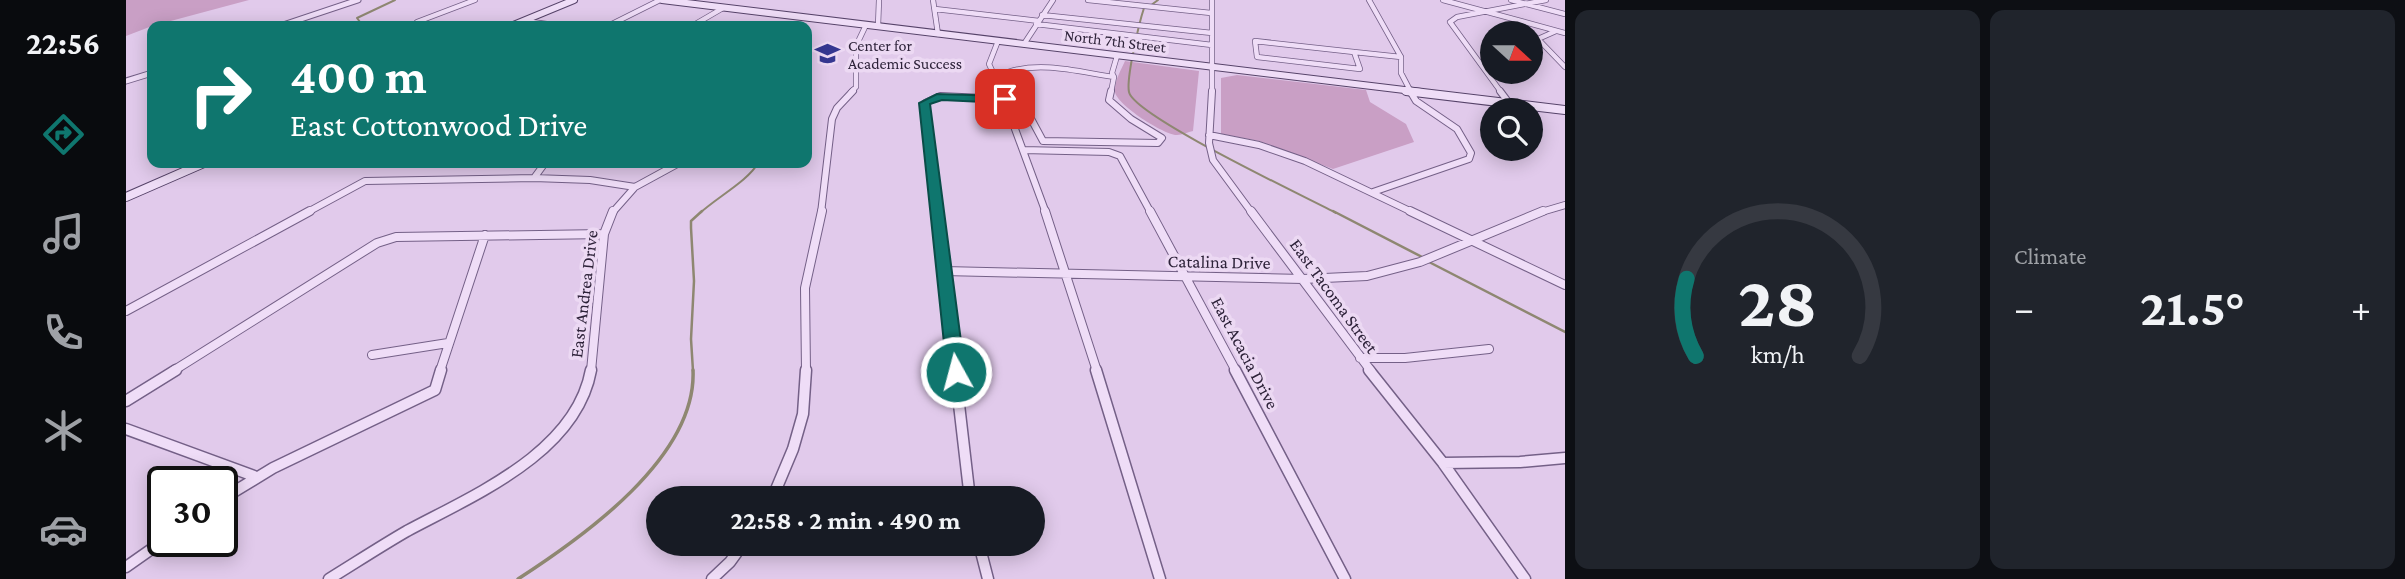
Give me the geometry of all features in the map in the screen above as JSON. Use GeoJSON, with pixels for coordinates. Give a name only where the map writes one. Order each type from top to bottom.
{"type":"FeatureCollection","features":[{"type":"Feature","properties":{"kind":"main road"},"geometry":{"type":"LineString","coordinates":[[524,21],[566,0]]}},
{"type":"Feature","properties":{"kind":"main road"},"geometry":{"type":"LineString","coordinates":[[556,6],[574,0]]}},
{"type":"Feature","properties":{"kind":"main road","name":"North 7th Street"},"geometry":{"type":"LineString","coordinates":[[661,0],[1480,99]]}},
{"type":"Feature","properties":{"kind":"main road","name":"North 7th Street"},"geometry":{"type":"LineString","coordinates":[[1543,107],[1565,110]]}},
{"type":"Feature","properties":{"kind":"main road"},"geometry":{"type":"LineString","coordinates":[[126,197],[193,168]]}},
{"type":"Feature","properties":{"kind":"street"},"geometry":{"type":"LineString","coordinates":[[295,21],[358,0]]}},
{"type":"Feature","properties":{"kind":"street"},"geometry":{"type":"LineString","coordinates":[[306,21],[368,0]]}},
{"type":"Feature","properties":{"kind":"street"},"geometry":{"type":"LineString","coordinates":[[420,21],[475,0]]}},
{"type":"Feature","properties":{"kind":"street"},"geometry":{"type":"LineString","coordinates":[[618,21],[661,0]]}},
{"type":"Feature","properties":{"kind":"street"},"geometry":{"type":"LineString","coordinates":[[871,0],[879,0],[878,26]]}},
{"type":"Feature","properties":{"kind":"street"},"geometry":{"type":"LineString","coordinates":[[933,0],[938,34]]}},
{"type":"Feature","properties":{"kind":"street"},"geometry":{"type":"LineString","coordinates":[[1045,0],[1053,0]]}},
{"type":"Feature","properties":{"kind":"street"},"geometry":{"type":"LineString","coordinates":[[1024,44],[1053,0]]}},
{"type":"Feature","properties":{"kind":"street"},"geometry":{"type":"LineString","coordinates":[[1088,0],[1211,13]]}},
{"type":"Feature","properties":{"kind":"street","name":"East Tacoma Street"},"geometry":{"type":"LineString","coordinates":[[1212,0],[1213,68],[1209,135],[1213,160],[1360,358],[1443,463],[1525,579]]}},
{"type":"Feature","properties":{"kind":"street"},"geometry":{"type":"LineString","coordinates":[[1369,0],[1401,57],[1401,74],[1410,91],[1425,109],[1457,129],[1471,153],[1469,159],[1373,191]]}},
{"type":"Feature","properties":{"kind":"street"},"geometry":{"type":"LineString","coordinates":[[1443,0],[1565,33]]}},
{"type":"Feature","properties":{"kind":"street"},"geometry":{"type":"LineString","coordinates":[[1511,0],[1565,14]]}},
{"type":"Feature","properties":{"kind":"street"},"geometry":{"type":"LineString","coordinates":[[1505,98],[1450,22],[1457,17],[1482,11],[1546,0]]}},
{"type":"Feature","properties":{"kind":"street"},"geometry":{"type":"LineString","coordinates":[[701,21],[723,8]]}},
{"type":"Feature","properties":{"kind":"street"},"geometry":{"type":"LineString","coordinates":[[935,9],[1212,45]]}},
{"type":"Feature","properties":{"kind":"street"},"geometry":{"type":"LineString","coordinates":[[1042,15],[1212,33]]}},
{"type":"Feature","properties":{"kind":"street"},"geometry":{"type":"LineString","coordinates":[[777,486],[793,449],[803,414],[807,363],[806,288],[821,216],[832,120],[838,108],[856,87],[855,53],[860,32],[866,25]]}},
{"type":"Feature","properties":{"kind":"street"},"geometry":{"type":"LineString","coordinates":[[1557,31],[1538,39],[1565,67]]}},
{"type":"Feature","properties":{"kind":"street"},"geometry":{"type":"LineString","coordinates":[[998,41],[989,55],[989,64],[1005,99],[1067,273],[1160,579]]}},
{"type":"Feature","properties":{"kind":"street"},"geometry":{"type":"LineString","coordinates":[[1354,52],[1360,69],[1258,57],[1255,41],[1401,57]]}},
{"type":"Feature","properties":{"kind":"street"},"geometry":{"type":"LineString","coordinates":[[1114,77],[1033,67],[1007,72],[1043,141],[1158,143],[1162,138],[1131,119],[1109,100],[1114,77],[1112,73],[1117,56]]}},
{"type":"Feature","properties":{"kind":"street"},"geometry":{"type":"LineString","coordinates":[[126,79],[147,73]]}},
{"type":"Feature","properties":{"kind":"street"},"geometry":{"type":"LineString","coordinates":[[996,80],[1010,80]]}},
{"type":"Feature","properties":{"kind":"street"},"geometry":{"type":"LineString","coordinates":[[969,486],[925,103],[940,96],[1005,99]]}},
{"type":"Feature","properties":{"kind":"street"},"geometry":{"type":"LineString","coordinates":[[1209,135],[1284,153],[1373,191],[1565,285]]}},
{"type":"Feature","properties":{"kind":"street","name":"East Acacia Drive"},"geometry":{"type":"LineString","coordinates":[[1023,150],[1109,152],[1120,156],[1345,579]]}},
{"type":"Feature","properties":{"kind":"street"},"geometry":{"type":"LineString","coordinates":[[534,178],[541,168]]}},
{"type":"Feature","properties":{"kind":"street","name":"East Andrea Drive"},"geometry":{"type":"LineString","coordinates":[[329,579],[406,532],[485,491],[553,442],[588,387],[595,349],[604,234],[613,211],[635,187],[670,168]]}},
{"type":"Feature","properties":{"kind":"street"},"geometry":{"type":"LineString","coordinates":[[126,311],[365,181],[534,178],[590,180],[635,187]]}},
{"type":"Feature","properties":{"kind":"street","name":"Catalina Drive"},"geometry":{"type":"LineString","coordinates":[[944,271],[1303,279],[1390,272],[1555,206],[1565,205]]}},
{"type":"Feature","properties":{"kind":"street"},"geometry":{"type":"LineString","coordinates":[[126,401],[377,243],[396,237],[604,234]]}},
{"type":"Feature","properties":{"kind":"street"},"geometry":{"type":"LineString","coordinates":[[238,488],[254,476],[405,407],[435,390],[447,343],[485,235]]}},
{"type":"Feature","properties":{"kind":"street"},"geometry":{"type":"LineString","coordinates":[[372,355],[447,343]]}},
{"type":"Feature","properties":{"kind":"street"},"geometry":{"type":"LineString","coordinates":[[1360,358],[1405,358],[1489,349]]}},
{"type":"Feature","properties":{"kind":"street"},"geometry":{"type":"LineString","coordinates":[[126,429],[254,476]]}},
{"type":"Feature","properties":{"kind":"street"},"geometry":{"type":"LineString","coordinates":[[1443,463],[1520,462],[1565,458]]}},
{"type":"Feature","properties":{"kind":"street"},"geometry":{"type":"LineString","coordinates":[[126,567],[147,552]]}},
{"type":"Feature","properties":{"kind":"street"},"geometry":{"type":"LineString","coordinates":[[712,579],[734,556]]}},
{"type":"Feature","properties":{"kind":"street"},"geometry":{"type":"LineString","coordinates":[[982,556],[988,579]]}},
{"type":"Feature","properties":{"kind":"shaded area"},"geometry":{"type":"Polygon","coordinates":[[[126,0],[249,0],[171,21],[147,21],[147,28],[126,36],[126,0]]]}},
{"type":"Feature","properties":{"kind":"shaded area"},"geometry":{"type":"Polygon","coordinates":[[[1125,61],[1199,71],[1193,131],[1171,134],[1142,118],[1118,98],[1115,88],[1125,61]]]}},
{"type":"Feature","properties":{"kind":"shaded area"},"geometry":{"type":"Polygon","coordinates":[[[1237,75],[1366,90],[1370,102],[1406,124],[1414,142],[1333,169],[1259,141],[1221,134],[1221,78],[1237,75]]]}},
{"type":"Feature","properties":{"kind":"waterway"},"geometry":{"type":"LineString","coordinates":[[359,21],[357,18],[395,0]]}},
{"type":"Feature","properties":{"kind":"waterway"},"geometry":{"type":"LineString","coordinates":[[1150,6],[1158,0]]}},
{"type":"Feature","properties":{"kind":"waterway"},"geometry":{"type":"LineString","coordinates":[[1144,8],[1129,76],[1129,92],[1138,103],[1189,137],[1336,213]]}},
{"type":"Feature","properties":{"kind":"waterway"},"geometry":{"type":"LineString","coordinates":[[700,213],[755,168]]}},
{"type":"Feature","properties":{"kind":"waterway"},"geometry":{"type":"LineString","coordinates":[[693,370],[691,339],[694,281],[691,221],[702,211]]}},
{"type":"Feature","properties":{"kind":"waterway"},"geometry":{"type":"LineString","coordinates":[[1333,211],[1424,258]]}},
{"type":"Feature","properties":{"kind":"waterway"},"geometry":{"type":"LineString","coordinates":[[1429,262],[1565,332]]}},
{"type":"Feature","properties":{"kind":"waterway"},"geometry":{"type":"LineString","coordinates":[[518,579],[603,517],[657,463],[676,433],[689,402],[693,370]]}},
{"type":"Feature","properties":{"kind":"place","name":"Center for Academic Success"},"geometry":{"type":"Point","coordinates":[828,54]}},
{"type":"Feature","properties":{"kind":"route"},"geometry":{"type":"LineString","coordinates":[[956,372],[925,103],[940,96],[1005,99]]}}]}
